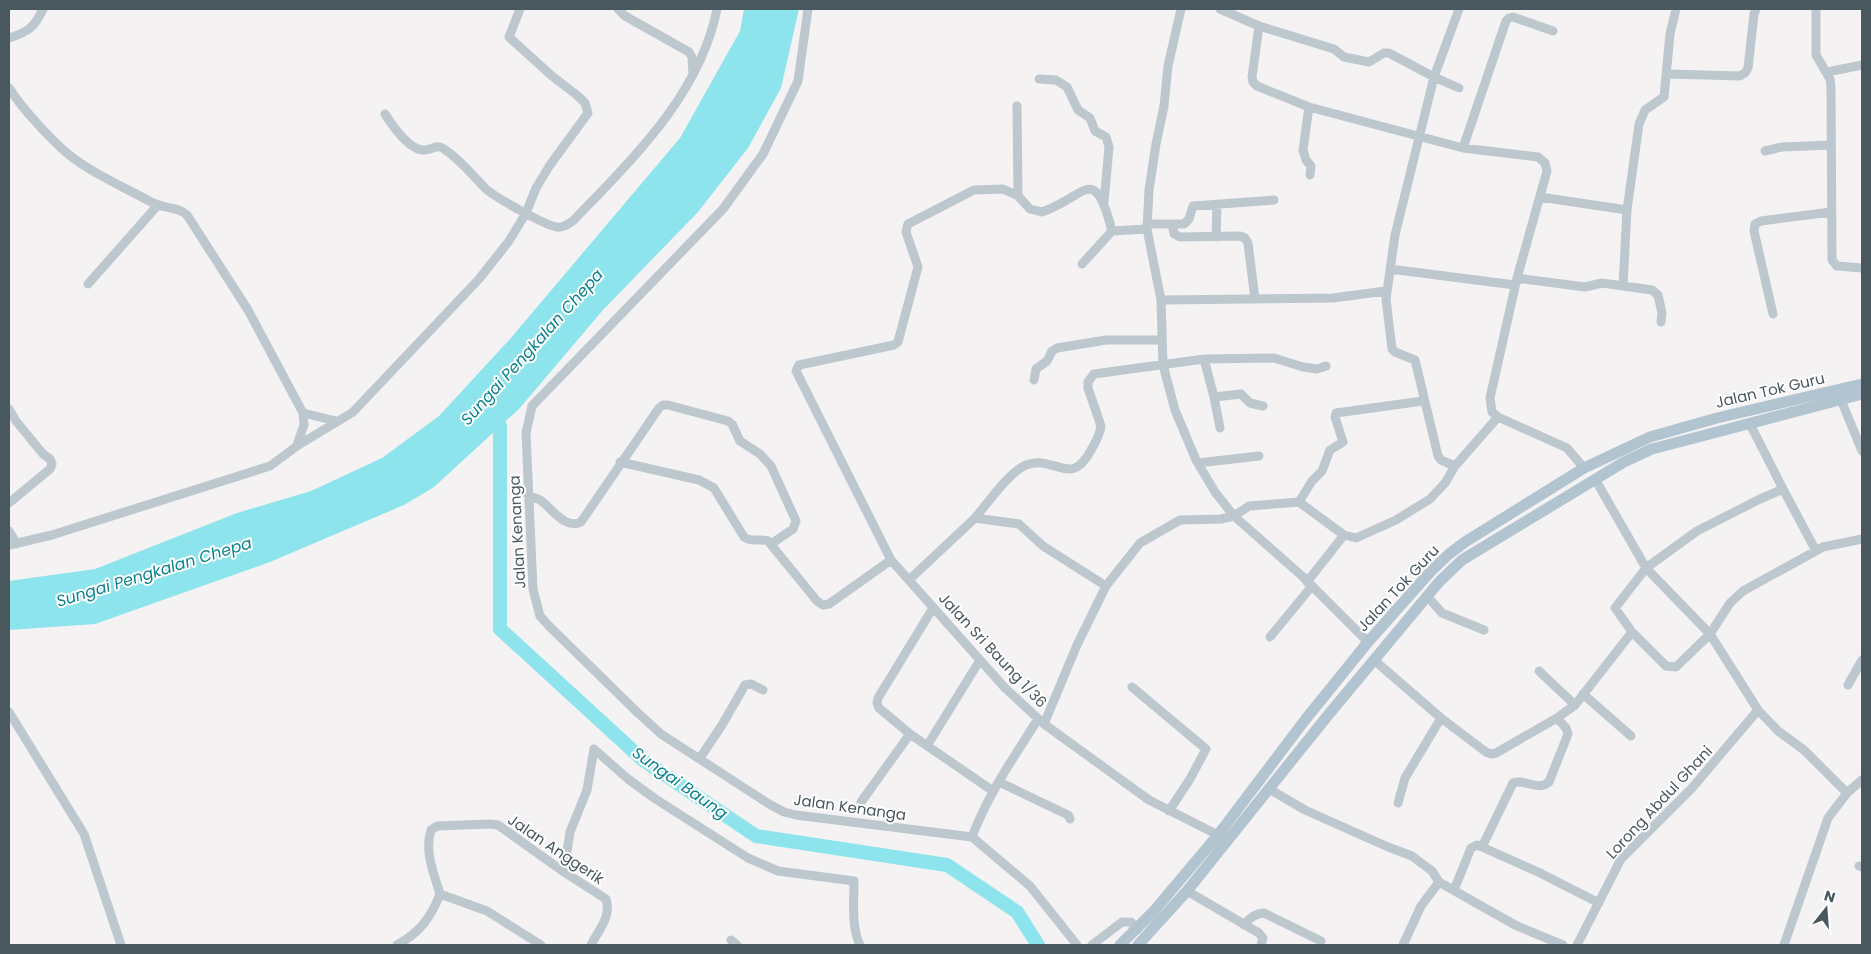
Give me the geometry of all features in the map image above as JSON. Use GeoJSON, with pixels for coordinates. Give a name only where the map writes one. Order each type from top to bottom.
{"type":"FeatureCollection","features":[{"type":"Feature","properties":{"kind":"main road","name":"Jalan Tok Guru"},"geometry":{"type":"LineString","coordinates":[[1120,945],[1137,930],[1218,835],[1305,720],[1368,642],[1449,554],[1465,542],[1584,468],[1650,437],[1717,418],[1862,384]]}},
{"type":"Feature","properties":{"kind":"main road","name":"Jalan Tok Guru"},"geometry":{"type":"LineString","coordinates":[[1138,945],[1187,891],[1427,596],[1462,560],[1624,462],[1652,449],[1862,394]]}},
{"type":"Feature","properties":{"kind":"main road"},"geometry":{"type":"LineString","coordinates":[[1347,669],[1358,679]]}},
{"type":"Feature","properties":{"kind":"street"},"geometry":{"type":"LineString","coordinates":[[9,38],[31,29],[43,9]]}},
{"type":"Feature","properties":{"kind":"street"},"geometry":{"type":"LineString","coordinates":[[9,530],[13,544],[52,535],[270,466],[297,446],[353,412],[473,285],[509,240],[526,213],[536,188],[550,164],[588,113],[585,103],[578,96],[509,37],[520,9]]}},
{"type":"Feature","properties":{"kind":"street"},"geometry":{"type":"LineString","coordinates":[[618,9],[625,16],[689,52],[692,57],[693,75]]}},
{"type":"Feature","properties":{"kind":"street"},"geometry":{"type":"LineString","coordinates":[[385,114],[397,132],[416,147],[421,150],[437,146],[442,147],[458,159],[487,190],[505,202],[550,225],[558,228],[566,226],[631,160],[667,115],[701,61],[712,31],[717,9]]}},
{"type":"Feature","properties":{"kind":"street","name":"Jalan Kenanga"},"geometry":{"type":"LineString","coordinates":[[808,9],[798,81],[763,154],[723,209],[532,406],[526,433],[532,588],[540,616],[661,734],[769,804],[790,813],[883,827],[972,837]]}},
{"type":"Feature","properties":{"kind":"street"},"geometry":{"type":"LineString","coordinates":[[1181,9],[1168,66],[1164,106],[1149,190],[1147,227],[1161,300],[1163,366],[1175,410],[1198,463],[1215,492],[1234,516],[1310,584],[1368,642]]}},
{"type":"Feature","properties":{"kind":"street"},"geometry":{"type":"LineString","coordinates":[[1220,9],[1259,26],[1336,50],[1346,58],[1369,62],[1384,53],[1388,53],[1434,78],[1459,88]]}},
{"type":"Feature","properties":{"kind":"street"},"geometry":{"type":"LineString","coordinates":[[1455,466],[1439,459],[1414,360],[1392,349],[1386,291],[1395,235],[1418,136],[1434,78],[1460,9]]}},
{"type":"Feature","properties":{"kind":"street"},"geometry":{"type":"LineString","coordinates":[[1624,286],[1627,210],[1642,114],[1644,110],[1664,97],[1670,34],[1676,9]]}},
{"type":"Feature","properties":{"kind":"street"},"geometry":{"type":"LineString","coordinates":[[1667,74],[1740,76],[1745,73],[1748,68],[1756,9]]}},
{"type":"Feature","properties":{"kind":"street"},"geometry":{"type":"LineString","coordinates":[[1816,9],[1816,55],[1827,72],[1832,88],[1832,260],[1834,264],[1842,267],[1862,268]]}},
{"type":"Feature","properties":{"kind":"street"},"geometry":{"type":"LineString","coordinates":[[1463,148],[1506,21],[1513,17],[1553,31]]}},
{"type":"Feature","properties":{"kind":"street"},"geometry":{"type":"LineString","coordinates":[[1259,26],[1252,76],[1253,82],[1257,86],[1308,107],[1463,148],[1538,157],[1545,163],[1547,171],[1516,282],[1490,399],[1492,412],[1498,417],[1567,448],[1584,468]]}},
{"type":"Feature","properties":{"kind":"street"},"geometry":{"type":"LineString","coordinates":[[1827,72],[1862,65]]}},
{"type":"Feature","properties":{"kind":"street"},"geometry":{"type":"LineString","coordinates":[[1039,79],[1056,80],[1068,86],[1078,110],[1090,118],[1095,131],[1106,137],[1109,147],[1104,202]]}},
{"type":"Feature","properties":{"kind":"street"},"geometry":{"type":"LineString","coordinates":[[9,88],[68,154],[157,206],[177,209],[187,215],[248,310],[303,412],[304,425],[297,446]]}},
{"type":"Feature","properties":{"kind":"street"},"geometry":{"type":"LineString","coordinates":[[1017,106],[1018,196],[1030,209],[1040,212],[1085,190],[1096,191],[1104,202],[1112,231]]}},
{"type":"Feature","properties":{"kind":"street"},"geometry":{"type":"LineString","coordinates":[[1308,107],[1302,150],[1311,166],[1310,175]]}},
{"type":"Feature","properties":{"kind":"street"},"geometry":{"type":"LineString","coordinates":[[1765,151],[1782,147],[1831,145]]}},
{"type":"Feature","properties":{"kind":"street","name":"Jalan Sri Baung 1/36"},"geometry":{"type":"LineString","coordinates":[[1018,196],[1002,188],[972,190],[908,224],[906,232],[918,267],[899,341],[894,345],[799,365],[796,371],[891,560],[1005,688],[1041,721],[1148,800],[1218,835]]}},
{"type":"Feature","properties":{"kind":"street"},"geometry":{"type":"LineString","coordinates":[[1540,197],[1627,210]]}},
{"type":"Feature","properties":{"kind":"street"},"geometry":{"type":"LineString","coordinates":[[1082,264],[1112,231],[1186,222],[1193,206],[1274,200]]}},
{"type":"Feature","properties":{"kind":"street"},"geometry":{"type":"LineString","coordinates":[[1216,204],[1216,237]]}},
{"type":"Feature","properties":{"kind":"street"},"geometry":{"type":"LineString","coordinates":[[88,284],[157,206]]}},
{"type":"Feature","properties":{"kind":"street"},"geometry":{"type":"LineString","coordinates":[[1772,314],[1754,231],[1755,224],[1761,221],[1831,212]]}},
{"type":"Feature","properties":{"kind":"street"},"geometry":{"type":"LineString","coordinates":[[1172,224],[1174,234],[1178,236],[1240,236],[1247,240],[1255,299]]}},
{"type":"Feature","properties":{"kind":"street"},"geometry":{"type":"LineString","coordinates":[[1390,269],[1585,287],[1602,283],[1652,290],[1656,292],[1662,313],[1661,322]]}},
{"type":"Feature","properties":{"kind":"street"},"geometry":{"type":"LineString","coordinates":[[1161,300],[1333,298],[1386,291]]}},
{"type":"Feature","properties":{"kind":"street"},"geometry":{"type":"LineString","coordinates":[[1034,380],[1036,369],[1047,361],[1052,351],[1057,348],[1106,340],[1162,340]]}},
{"type":"Feature","properties":{"kind":"street"},"geometry":{"type":"LineString","coordinates":[[1204,358],[1220,428]]}},
{"type":"Feature","properties":{"kind":"street"},"geometry":{"type":"LineString","coordinates":[[909,580],[975,518],[1015,472],[1025,465],[1045,463],[1069,469],[1077,468],[1083,464],[1101,426],[1088,388],[1088,382],[1094,374],[1163,366],[1204,358],[1274,358],[1303,367],[1317,369],[1326,366]]}},
{"type":"Feature","properties":{"kind":"street"},"geometry":{"type":"LineString","coordinates":[[1214,397],[1242,394],[1250,403],[1263,406]]}},
{"type":"Feature","properties":{"kind":"street"},"geometry":{"type":"LineString","coordinates":[[1841,400],[1862,451]]}},
{"type":"Feature","properties":{"kind":"street"},"geometry":{"type":"LineString","coordinates":[[1300,502],[1312,481],[1322,471],[1330,450],[1343,442],[1335,417],[1336,413],[1423,401]]}},
{"type":"Feature","properties":{"kind":"street"},"geometry":{"type":"LineString","coordinates":[[528,496],[540,500],[567,523],[578,524],[659,408],[663,405],[668,405],[728,421],[732,424],[740,441],[760,454],[770,466],[796,518],[795,526],[771,544]]}},
{"type":"Feature","properties":{"kind":"street"},"geometry":{"type":"LineString","coordinates":[[9,409],[16,421],[43,454],[50,459],[52,464],[50,469],[9,503]]}},
{"type":"Feature","properties":{"kind":"street"},"geometry":{"type":"LineString","coordinates":[[303,412],[336,421]]}},
{"type":"Feature","properties":{"kind":"street"},"geometry":{"type":"LineString","coordinates":[[1077,945],[1030,886],[972,837],[993,791],[1041,721],[1106,586],[1140,543],[1180,520],[1221,519],[1234,516],[1249,506],[1300,502],[1344,535],[1356,538],[1396,520],[1430,499],[1445,483],[1455,466],[1498,417]]}},
{"type":"Feature","properties":{"kind":"street"},"geometry":{"type":"LineString","coordinates":[[1750,424],[1816,551]]}},
{"type":"Feature","properties":{"kind":"street"},"geometry":{"type":"LineString","coordinates":[[1198,463],[1259,456]]}},
{"type":"Feature","properties":{"kind":"street"},"geometry":{"type":"LineString","coordinates":[[620,462],[705,482],[714,488],[744,537],[751,540],[765,540],[771,544],[817,601],[823,604],[829,604],[891,560]]}},
{"type":"Feature","properties":{"kind":"street"},"geometry":{"type":"LineString","coordinates":[[1595,479],[1646,568],[1710,634],[1758,710],[1778,731],[1804,750],[1847,793]]}},
{"type":"Feature","properties":{"kind":"street"},"geometry":{"type":"LineString","coordinates":[[1783,489],[1697,531],[1646,568],[1616,608],[1632,632],[1666,666],[1672,668],[1678,665],[1710,634],[1730,603],[1737,596],[1816,551],[1862,539]]}},
{"type":"Feature","properties":{"kind":"street"},"geometry":{"type":"LineString","coordinates":[[975,518],[1019,524],[1043,546],[1106,586]]}},
{"type":"Feature","properties":{"kind":"street"},"geometry":{"type":"LineString","coordinates":[[1270,637],[1344,535]]}},
{"type":"Feature","properties":{"kind":"street"},"geometry":{"type":"LineString","coordinates":[[1427,596],[1442,613],[1484,630]]}},
{"type":"Feature","properties":{"kind":"street"},"geometry":{"type":"LineString","coordinates":[[933,608],[877,700],[880,708],[910,734],[993,791]]}},
{"type":"Feature","properties":{"kind":"street"},"geometry":{"type":"LineString","coordinates":[[1374,660],[1441,718],[1491,754],[1496,753],[1557,718],[1576,705],[1632,632]]}},
{"type":"Feature","properties":{"kind":"street"},"geometry":{"type":"LineString","coordinates":[[927,746],[980,660]]}},
{"type":"Feature","properties":{"kind":"street"},"geometry":{"type":"LineString","coordinates":[[1848,685],[1862,660]]}},
{"type":"Feature","properties":{"kind":"street"},"geometry":{"type":"LineString","coordinates":[[1539,671],[1576,705]]}},
{"type":"Feature","properties":{"kind":"street"},"geometry":{"type":"LineString","coordinates":[[700,758],[745,685],[751,684],[763,690]]}},
{"type":"Feature","properties":{"kind":"street"},"geometry":{"type":"LineString","coordinates":[[1132,687],[1206,749],[1190,779],[1169,811]]}},
{"type":"Feature","properties":{"kind":"street"},"geometry":{"type":"LineString","coordinates":[[1584,694],[1631,736]]}},
{"type":"Feature","properties":{"kind":"street","name":"Lorong Abdul Ghani"},"geometry":{"type":"LineString","coordinates":[[1577,945],[1621,859],[1692,788],[1758,710]]}},
{"type":"Feature","properties":{"kind":"street"},"geometry":{"type":"LineString","coordinates":[[9,712],[84,834],[121,945]]}},
{"type":"Feature","properties":{"kind":"street"},"geometry":{"type":"LineString","coordinates":[[1398,803],[1405,778],[1441,718]]}},
{"type":"Feature","properties":{"kind":"street"},"geometry":{"type":"LineString","coordinates":[[1482,847],[1513,783],[1517,781],[1544,786],[1549,782],[1568,734],[1566,728],[1557,718]]}},
{"type":"Feature","properties":{"kind":"street"},"geometry":{"type":"LineString","coordinates":[[861,802],[910,734]]}},
{"type":"Feature","properties":{"kind":"street"},"geometry":{"type":"LineString","coordinates":[[564,872],[570,832],[587,790],[594,749],[628,779],[654,798],[748,858],[778,871],[854,881],[856,929],[860,945]]}},
{"type":"Feature","properties":{"kind":"street"},"geometry":{"type":"LineString","coordinates":[[1784,945],[1828,818],[1847,793],[1862,780]]}},
{"type":"Feature","properties":{"kind":"street"},"geometry":{"type":"LineString","coordinates":[[999,782],[1066,814],[1070,819]]}},
{"type":"Feature","properties":{"kind":"street"},"geometry":{"type":"LineString","coordinates":[[1269,789],[1305,810],[1412,856],[1426,865],[1439,882],[1515,925],[1563,945]]}},
{"type":"Feature","properties":{"kind":"street","name":"Jalan Anggerik"},"geometry":{"type":"LineString","coordinates":[[440,894],[431,866],[429,842],[431,830],[437,826],[498,825],[606,899],[608,906],[606,917],[591,945]]}},
{"type":"Feature","properties":{"kind":"street"},"geometry":{"type":"LineString","coordinates":[[1454,890],[1471,848],[1477,845],[1538,872],[1599,903]]}},
{"type":"Feature","properties":{"kind":"street"},"geometry":{"type":"LineString","coordinates":[[1403,945],[1420,906],[1439,882]]}},
{"type":"Feature","properties":{"kind":"street"},"geometry":{"type":"LineString","coordinates":[[1187,891],[1259,933],[1263,938],[1261,945]]}},
{"type":"Feature","properties":{"kind":"street"},"geometry":{"type":"LineString","coordinates":[[397,945],[410,942],[429,919],[440,894],[488,911],[541,945]]}},
{"type":"Feature","properties":{"kind":"street"},"geometry":{"type":"LineString","coordinates":[[1244,925],[1252,917],[1264,913],[1322,941]]}},
{"type":"Feature","properties":{"kind":"street"},"geometry":{"type":"LineString","coordinates":[[1092,945],[1122,922],[1132,922],[1137,930]]}},
{"type":"Feature","properties":{"kind":"water","name":"Sungai Pengkalan Chepa"},"geometry":{"type":"Polygon","coordinates":[[[744,9],[799,9],[781,88],[748,148],[698,212],[603,310],[519,409],[434,487],[404,505],[270,562],[95,624],[9,630],[9,581],[95,569],[237,513],[311,491],[382,458],[439,416],[510,339],[680,138],[740,31],[744,9]]]}},
{"type":"Feature","properties":{"kind":"waterway","name":"Sungai Baung"},"geometry":{"type":"LineString","coordinates":[[500,426],[500,629],[643,760],[756,836],[947,865],[1017,912],[1038,945]]}}]}
